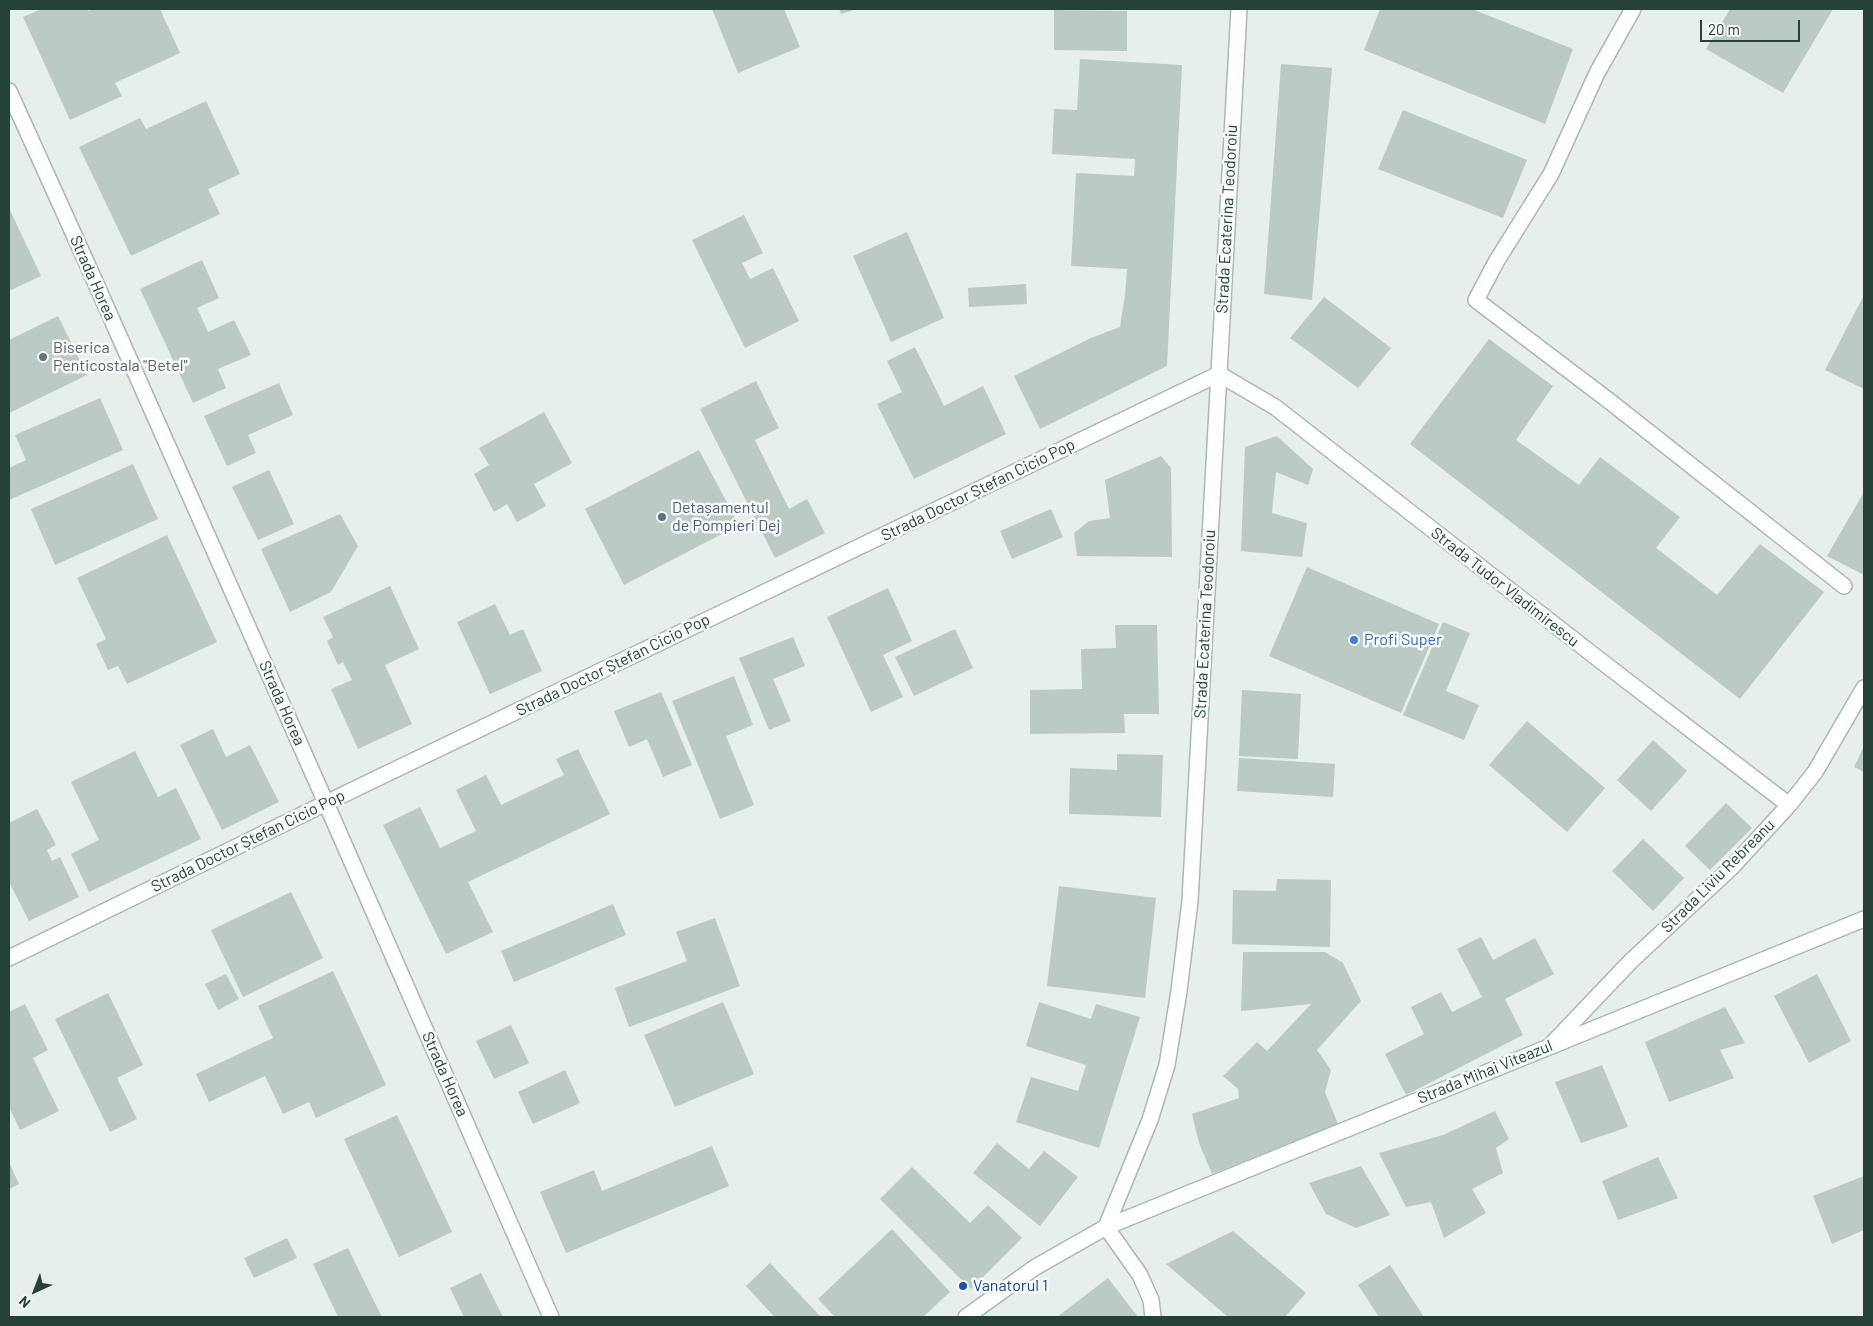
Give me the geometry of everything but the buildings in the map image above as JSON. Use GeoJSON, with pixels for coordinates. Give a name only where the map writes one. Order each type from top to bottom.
{"type":"FeatureCollection","features":[{"type":"Feature","properties":{"kind":"street","name":"Strada Ecaterina Teodoroiu"},"geometry":{"type":"LineString","coordinates":[[1106,1227],[1150,1120],[1166,1065],[1179,991],[1190,900],[1239,9]]}},
{"type":"Feature","properties":{"kind":"street"},"geometry":{"type":"LineString","coordinates":[[1633,9],[1598,73],[1550,174],[1476,300],[1608,400],[1844,586]]}},
{"type":"Feature","properties":{"kind":"street","name":"Strada Horea"},"geometry":{"type":"LineString","coordinates":[[9,91],[326,803],[551,1317]]}},
{"type":"Feature","properties":{"kind":"street","name":"Strada Doctor Ștefan Cicio Pop"},"geometry":{"type":"LineString","coordinates":[[9,958],[326,803],[1219,374]]}},
{"type":"Feature","properties":{"kind":"street","name":"Strada Tudor Vladimirescu"},"geometry":{"type":"LineString","coordinates":[[1219,374],[1275,407],[1788,805]]}},
{"type":"Feature","properties":{"kind":"street","name":"Strada Liviu Rebreanu"},"geometry":{"type":"LineString","coordinates":[[1550,1046],[1631,961],[1732,868],[1788,805],[1814,772],[1864,688]]}},
{"type":"Feature","properties":{"kind":"street","name":"Strada Mihai Viteazul"},"geometry":{"type":"LineString","coordinates":[[966,1317],[1042,1263],[1106,1227],[1864,918]]}},
{"type":"Feature","properties":{"kind":"street"},"geometry":{"type":"LineString","coordinates":[[1106,1227],[1140,1275],[1151,1300],[1153,1317]]}},
{"type":"Feature","properties":{"kind":"place","name":"Biserica Penticostala \"Betel\""},"geometry":{"type":"Point","coordinates":[43,357]}},
{"type":"Feature","properties":{"kind":"place","name":"Detașamentul de Pompieri Dej"},"geometry":{"type":"Point","coordinates":[662,517]}},
{"type":"Feature","properties":{"kind":"place","name":"Profi Super"},"geometry":{"type":"Point","coordinates":[1354,640]}},
{"type":"Feature","properties":{"kind":"place","name":"Vanatorul 1"},"geometry":{"type":"Point","coordinates":[963,1286]}}]}
